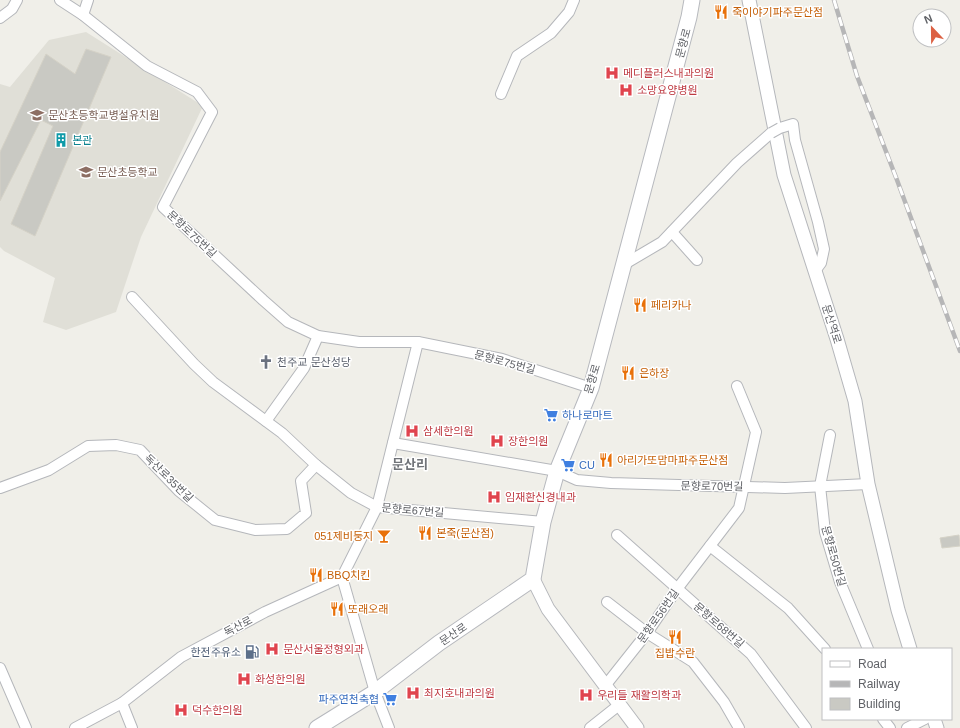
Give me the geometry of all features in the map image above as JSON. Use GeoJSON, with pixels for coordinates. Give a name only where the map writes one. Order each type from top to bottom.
{"type":"FeatureCollection","features":[{"type":"Feature","properties":{"kind":"main road","name":"문향로"},"geometry":{"type":"LineString","coordinates":[[533,579],[542,522],[557,471],[591,388],[690,17],[692,0]]}},
{"type":"Feature","properties":{"kind":"main road","name":"문산로"},"geometry":{"type":"LineString","coordinates":[[317,728],[375,692],[439,643],[533,579]]}},
{"type":"Feature","properties":{"kind":"street"},"geometry":{"type":"LineString","coordinates":[[0,18],[12,9],[17,0]]}},
{"type":"Feature","properties":{"kind":"street","name":"문향로75번길"},"geometry":{"type":"LineString","coordinates":[[60,0],[83,15],[147,66],[197,92],[212,112],[163,207],[288,322],[318,336],[359,342],[418,342],[502,359],[591,388]]}},
{"type":"Feature","properties":{"kind":"street"},"geometry":{"type":"LineString","coordinates":[[83,15],[88,0]]}},
{"type":"Feature","properties":{"kind":"street"},"geometry":{"type":"LineString","coordinates":[[501,94],[517,56],[551,33],[568,12],[574,0]]}},
{"type":"Feature","properties":{"kind":"street","name":"문산역로"},"geometry":{"type":"LineString","coordinates":[[749,0],[784,175],[837,339],[855,401],[868,484],[898,610],[910,648]]}},
{"type":"Feature","properties":{"kind":"street"},"geometry":{"type":"LineString","coordinates":[[623,265],[662,242],[737,163],[776,130],[793,124],[824,249],[821,263],[815,271]]}},
{"type":"Feature","properties":{"kind":"street"},"geometry":{"type":"LineString","coordinates":[[672,232],[697,260]]}},
{"type":"Feature","properties":{"kind":"street","name":"문향로67번길"},"geometry":{"type":"LineString","coordinates":[[132,297],[194,364],[227,394],[282,433],[316,465],[351,493],[377,507],[542,522]]}},
{"type":"Feature","properties":{"kind":"street"},"geometry":{"type":"LineString","coordinates":[[266,421],[304,368],[318,336]]}},
{"type":"Feature","properties":{"kind":"street"},"geometry":{"type":"LineString","coordinates":[[389,728],[375,692],[342,576],[377,507],[418,342]]}},
{"type":"Feature","properties":{"kind":"street","name":"문향로56번길"},"geometry":{"type":"LineString","coordinates":[[605,686],[647,633],[677,589],[739,508],[756,432],[737,386]]}},
{"type":"Feature","properties":{"kind":"street","name":"문향로50번길"},"geometry":{"type":"LineString","coordinates":[[830,435],[820,486],[825,532],[837,574],[868,648]]}},
{"type":"Feature","properties":{"kind":"street","name":"문향로70번길"},"geometry":{"type":"LineString","coordinates":[[393,443],[557,471],[577,480],[611,484],[786,488],[868,484]]}},
{"type":"Feature","properties":{"kind":"street","name":"독산로35번길"},"geometry":{"type":"LineString","coordinates":[[0,488],[49,470],[88,446],[116,445],[140,450],[179,491],[215,520],[255,530],[287,529],[306,513],[301,482],[316,465]]}},
{"type":"Feature","properties":{"kind":"street","name":"문향로68번길"},"geometry":{"type":"LineString","coordinates":[[618,535],[751,654],[806,728]]}},
{"type":"Feature","properties":{"kind":"street"},"geometry":{"type":"LineString","coordinates":[[710,546],[788,608],[824,648]]}},
{"type":"Feature","properties":{"kind":"street","name":"독산로"},"geometry":{"type":"LineString","coordinates":[[75,728],[122,703],[181,657],[265,612],[342,576]]}},
{"type":"Feature","properties":{"kind":"street"},"geometry":{"type":"LineString","coordinates":[[533,579],[548,609],[637,728]]}},
{"type":"Feature","properties":{"kind":"street"},"geometry":{"type":"LineString","coordinates":[[607,602],[647,633],[693,662],[724,702],[739,728]]}},
{"type":"Feature","properties":{"kind":"street"},"geometry":{"type":"LineString","coordinates":[[0,668],[26,728]]}},
{"type":"Feature","properties":{"kind":"street"},"geometry":{"type":"LineString","coordinates":[[122,703],[132,728]]}},
{"type":"Feature","properties":{"kind":"street"},"geometry":{"type":"LineString","coordinates":[[590,728],[619,705]]}},
{"type":"Feature","properties":{"kind":"street"},"geometry":{"type":"LineString","coordinates":[[884,720],[890,728]]}},
{"type":"Feature","properties":{"kind":"street"},"geometry":{"type":"LineString","coordinates":[[907,728],[923,720]]}},
{"type":"Feature","properties":{"kind":"shaded area","name":"문산초등학교"},"geometry":{"type":"Polygon","coordinates":[[[86,32],[203,106],[141,237],[116,312],[66,330],[43,322],[55,278],[4,251],[0,247],[0,84],[10,87],[49,40],[86,32]]]}},
{"type":"Feature","properties":{"kind":"building"},"geometry":{"type":"Polygon","coordinates":[[[86,49],[111,57],[35,236],[11,224],[53,126],[41,120],[0,201],[0,152],[46,54],[75,74],[86,49]]]}},
{"type":"Feature","properties":{"kind":"building"},"geometry":{"type":"Polygon","coordinates":[[[959,535],[960,546],[942,548],[940,538],[959,535]]]}},
{"type":"Feature","properties":{"kind":"railway"},"geometry":{"type":"LineString","coordinates":[[834,0],[857,76],[960,351]]}},
{"type":"Feature","properties":{"kind":"place","name":"죽이야기파주문산점"},"geometry":{"type":"Point","coordinates":[721,12]}},
{"type":"Feature","properties":{"kind":"place","name":"메디플러스내과의원"},"geometry":{"type":"Point","coordinates":[612,73]}},
{"type":"Feature","properties":{"kind":"place","name":"소망요양병원"},"geometry":{"type":"Point","coordinates":[626,90]}},
{"type":"Feature","properties":{"kind":"place","name":"문산초등학교병설유치원"},"geometry":{"type":"Point","coordinates":[37,115]}},
{"type":"Feature","properties":{"kind":"place","name":"본관"},"geometry":{"type":"Point","coordinates":[61,140]}},
{"type":"Feature","properties":{"kind":"place","name":"문산초등학교"},"geometry":{"type":"Point","coordinates":[86,172]}},
{"type":"Feature","properties":{"kind":"place","name":"페리카나"},"geometry":{"type":"Point","coordinates":[640,305]}},
{"type":"Feature","properties":{"kind":"place","name":"천주교 문산성당"},"geometry":{"type":"Point","coordinates":[266,362]}},
{"type":"Feature","properties":{"kind":"place","name":"은하장"},"geometry":{"type":"Point","coordinates":[628,373]}},
{"type":"Feature","properties":{"kind":"place","name":"하나로마트"},"geometry":{"type":"Point","coordinates":[551,415]}},
{"type":"Feature","properties":{"kind":"place","name":"삼세한의원"},"geometry":{"type":"Point","coordinates":[412,431]}},
{"type":"Feature","properties":{"kind":"place","name":"장한의원"},"geometry":{"type":"Point","coordinates":[497,441]}},
{"type":"Feature","properties":{"kind":"place","name":"아리가또맘마파주문산점"},"geometry":{"type":"Point","coordinates":[606,460]}},
{"type":"Feature","properties":{"kind":"place","name":"CU"},"geometry":{"type":"Point","coordinates":[568,465]}},
{"type":"Feature","properties":{"kind":"place","name":"임재환신경내과"},"geometry":{"type":"Point","coordinates":[494,497]}},
{"type":"Feature","properties":{"kind":"place","name":"본죽(문산점)"},"geometry":{"type":"Point","coordinates":[425,533]}},
{"type":"Feature","properties":{"kind":"place","name":"051제비둥지"},"geometry":{"type":"Point","coordinates":[384,536]}},
{"type":"Feature","properties":{"kind":"place","name":"BBQ치킨"},"geometry":{"type":"Point","coordinates":[316,575]}},
{"type":"Feature","properties":{"kind":"place","name":"또래오래"},"geometry":{"type":"Point","coordinates":[337,609]}},
{"type":"Feature","properties":{"kind":"place","name":"집밥수란"},"geometry":{"type":"Point","coordinates":[675,637]}},
{"type":"Feature","properties":{"kind":"place","name":"문산서울정형외과"},"geometry":{"type":"Point","coordinates":[272,649]}},
{"type":"Feature","properties":{"kind":"place","name":"한전주유소"},"geometry":{"type":"Point","coordinates":[252,652]}},
{"type":"Feature","properties":{"kind":"place","name":"화성한의원"},"geometry":{"type":"Point","coordinates":[244,679]}},
{"type":"Feature","properties":{"kind":"place","name":"최지호내과의원"},"geometry":{"type":"Point","coordinates":[413,693]}},
{"type":"Feature","properties":{"kind":"place","name":"우리들 재활의학과"},"geometry":{"type":"Point","coordinates":[586,695]}},
{"type":"Feature","properties":{"kind":"place","name":"파주연천축협"},"geometry":{"type":"Point","coordinates":[390,699]}},
{"type":"Feature","properties":{"kind":"place","name":"덕수한의원"},"geometry":{"type":"Point","coordinates":[181,710]}},
{"type":"Feature","properties":{"kind":"district","name":"문산리"},"geometry":{"type":"Point","coordinates":[410,464]}}]}
